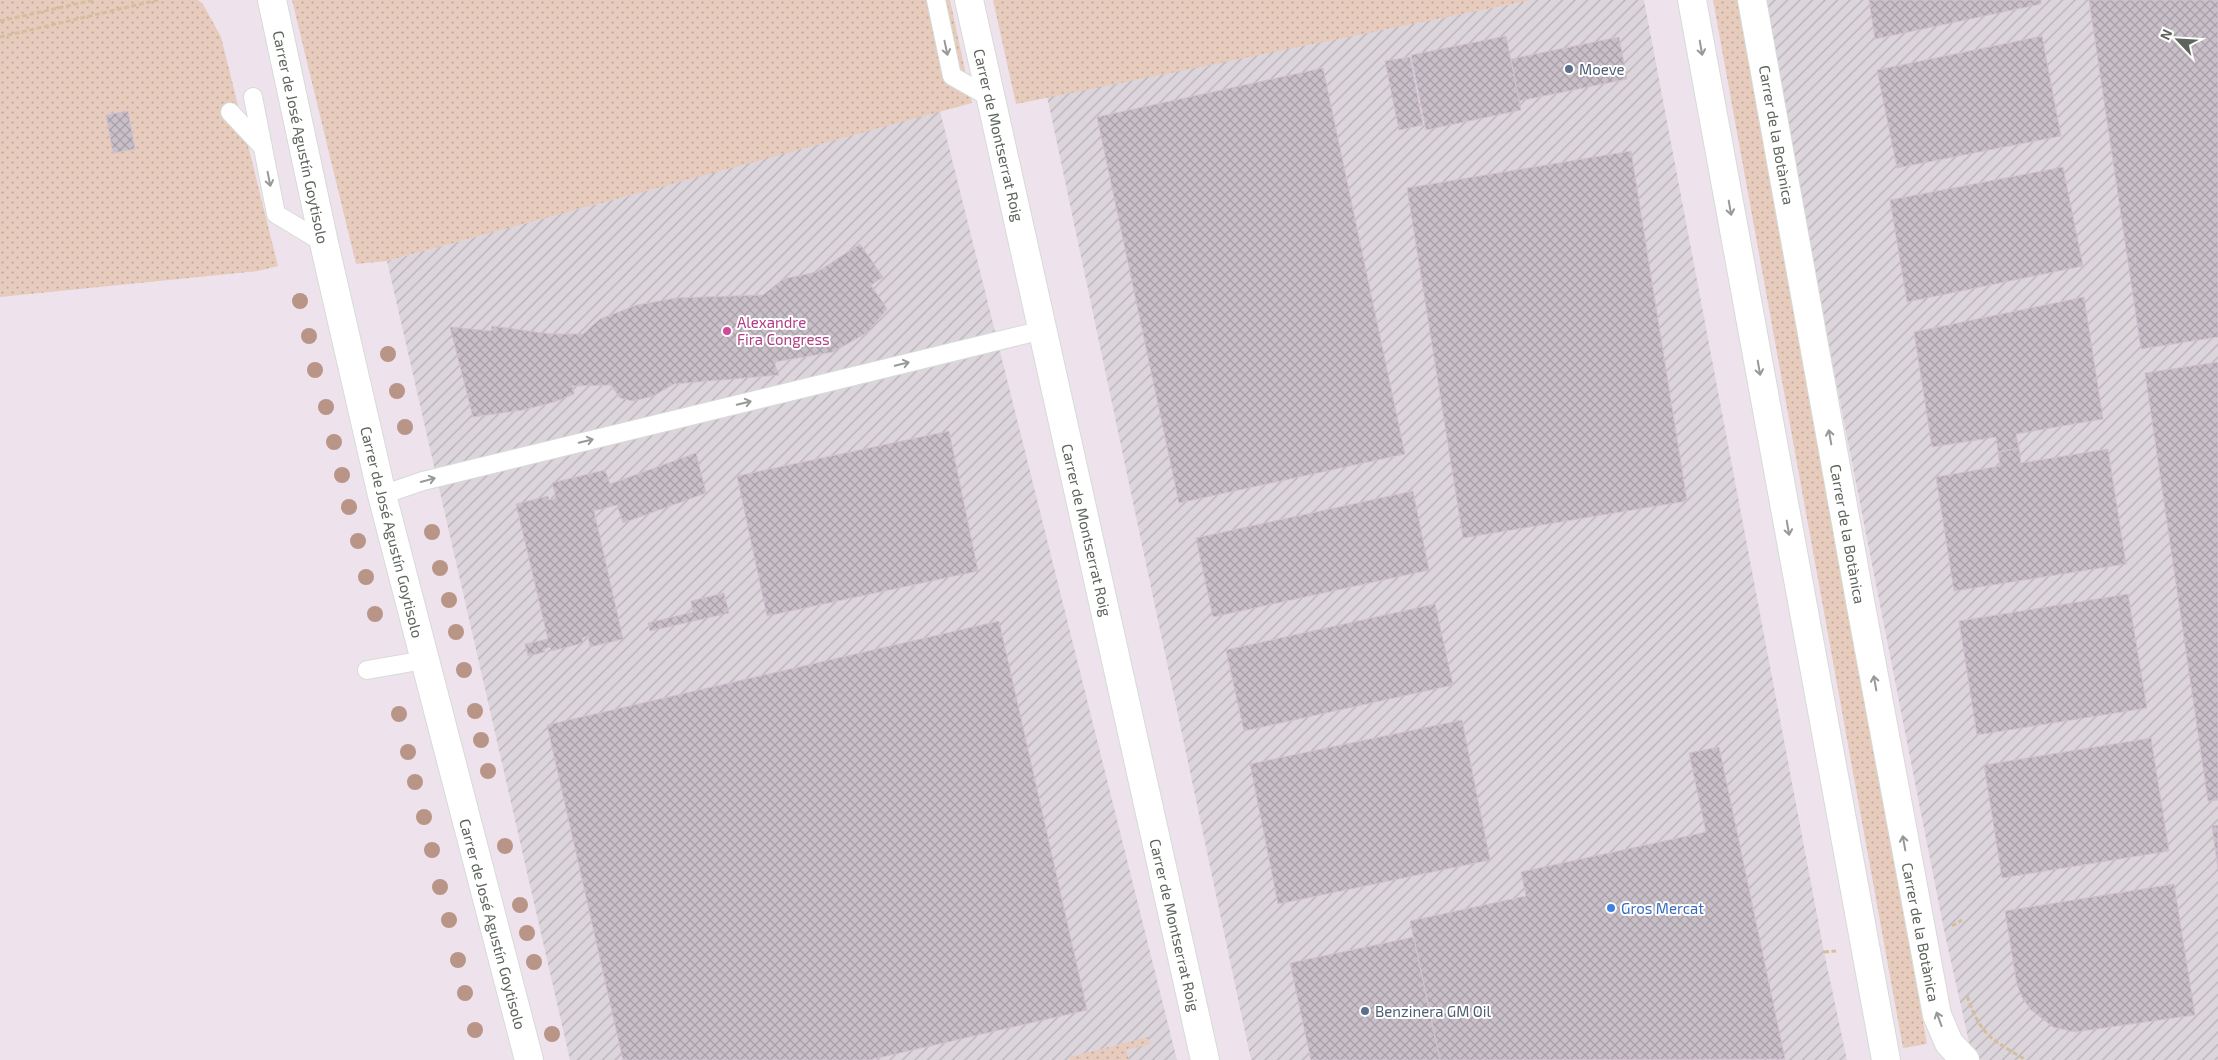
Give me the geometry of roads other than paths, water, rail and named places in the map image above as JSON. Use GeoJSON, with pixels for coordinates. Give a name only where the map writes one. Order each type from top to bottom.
{"type":"FeatureCollection","features":[{"type":"Feature","properties":{"kind":"street","name":"Carrer de José Agustín Goytisolo"},"geometry":{"type":"LineString","coordinates":[[272,0],[324,243],[382,495],[529,1060]]}},
{"type":"Feature","properties":{"kind":"street","name":"Carrer de Montserrat Roig"},"geometry":{"type":"LineString","coordinates":[[969,0],[1205,1060]]}},
{"type":"Feature","properties":{"kind":"street"},"geometry":{"type":"LineString","coordinates":[[1692,0],[1886,1060]]}},
{"type":"Feature","properties":{"kind":"street","name":"Carrer de la Botànica"},"geometry":{"type":"LineString","coordinates":[[1752,0],[1937,1015],[1949,1043],[1964,1060]]}},
{"type":"Feature","properties":{"kind":"lane"},"geometry":{"type":"LineString","coordinates":[[936,0],[952,76],[991,98]]}},
{"type":"Feature","properties":{"kind":"lane"},"geometry":{"type":"LineString","coordinates":[[253,97],[276,214],[324,243]]}},
{"type":"Feature","properties":{"kind":"lane"},"geometry":{"type":"LineString","coordinates":[[230,112],[263,147]]}},
{"type":"Feature","properties":{"kind":"lane"},"geometry":{"type":"LineString","coordinates":[[382,495],[422,481],[1042,330]]}},
{"type":"Feature","properties":{"kind":"lane"},"geometry":{"type":"LineString","coordinates":[[367,670],[424,660]]}},
{"type":"Feature","properties":{"kind":"place","name":"Moeve"},"geometry":{"type":"Point","coordinates":[1569,69]}},
{"type":"Feature","properties":{"kind":"place","name":"Alexandre Fira Congress"},"geometry":{"type":"Point","coordinates":[727,331]}},
{"type":"Feature","properties":{"kind":"place","name":"Gros Mercat"},"geometry":{"type":"Point","coordinates":[1611,908]}},
{"type":"Feature","properties":{"kind":"place","name":"Benzinera GM Oil"},"geometry":{"type":"Point","coordinates":[1365,1011]}}]}
